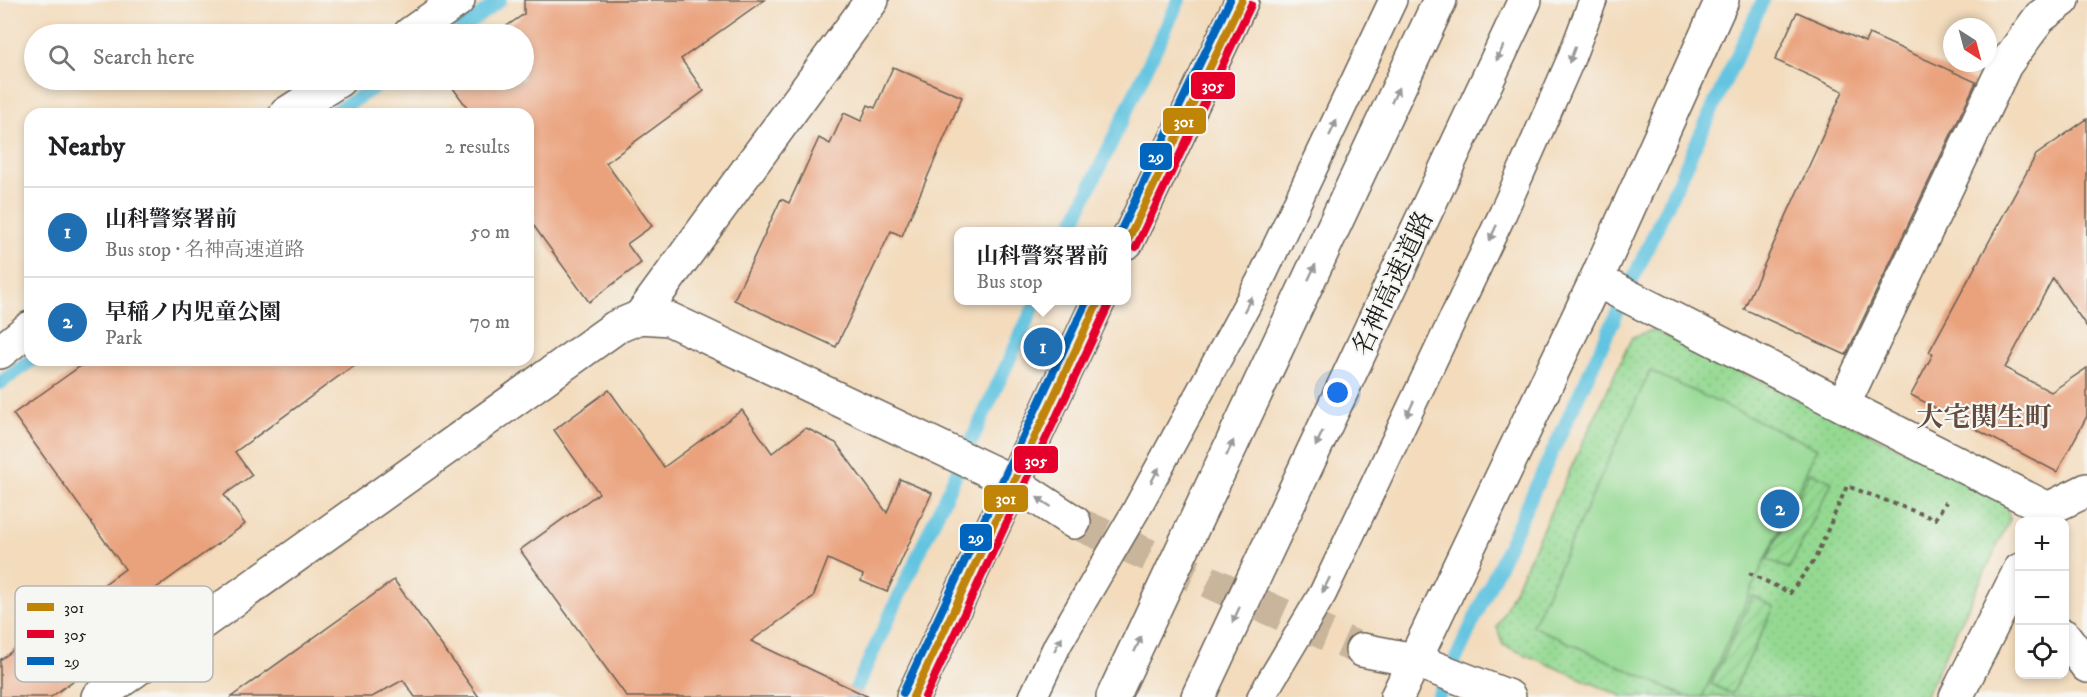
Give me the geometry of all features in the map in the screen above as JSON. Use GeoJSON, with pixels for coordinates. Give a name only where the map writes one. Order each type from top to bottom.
{"type":"FeatureCollection","features":[{"type":"Feature","properties":{"kind":"main road"},"geometry":{"type":"LineString","coordinates":[[425,24],[458,0]]}},
{"type":"Feature","properties":{"kind":"main road"},"geometry":{"type":"LineString","coordinates":[[640,317],[872,0]]}},
{"type":"Feature","properties":{"kind":"main road"},"geometry":{"type":"LineString","coordinates":[[1131,234],[1242,0]]}},
{"type":"Feature","properties":{"kind":"main road"},"geometry":{"type":"LineString","coordinates":[[1113,697],[1440,0]]}},
{"type":"Feature","properties":{"kind":"main road","name":"名神高速道路"},"geometry":{"type":"LineString","coordinates":[[1198,697],[1525,0]]}},
{"type":"Feature","properties":{"kind":"main road"},"geometry":{"type":"LineString","coordinates":[[1397,697],[1596,280],[1722,0]]}},
{"type":"Feature","properties":{"kind":"main road"},"geometry":{"type":"LineString","coordinates":[[1843,405],[2005,65],[2040,17],[2063,0]]}},
{"type":"Feature","properties":{"kind":"main road"},"geometry":{"type":"LineString","coordinates":[[295,108],[323,90]]}},
{"type":"Feature","properties":{"kind":"main road"},"geometry":{"type":"LineString","coordinates":[[1596,280],[1843,405],[2045,515],[2087,490]]}},
{"type":"Feature","properties":{"kind":"main road"},"geometry":{"type":"LineString","coordinates":[[913,697],[1097,305]]}},
{"type":"Feature","properties":{"kind":"main road"},"geometry":{"type":"LineString","coordinates":[[213,622],[616,327],[640,317],[669,319],[1013,482],[1074,522]]}},
{"type":"Feature","properties":{"kind":"main road"},"geometry":{"type":"LineString","coordinates":[[0,352],[24,333]]}},
{"type":"Feature","properties":{"kind":"main road"},"geometry":{"type":"LineString","coordinates":[[1956,697],[2015,587]]}},
{"type":"Feature","properties":{"kind":"main road"},"geometry":{"type":"LineString","coordinates":[[2069,643],[2087,666]]}},
{"type":"Feature","properties":{"kind":"main road"},"geometry":{"type":"LineString","coordinates":[[1362,650],[1414,660],[1509,697]]}},
{"type":"Feature","properties":{"kind":"main road"},"geometry":{"type":"LineString","coordinates":[[117,692],[131,682]]}},
{"type":"Feature","properties":{"kind":"lane"},"geometry":{"type":"LineString","coordinates":[[1033,697],[1058,644],[1135,512],[1260,281],[1393,0]]}},
{"type":"Feature","properties":{"kind":"lane"},"geometry":{"type":"LineString","coordinates":[[1261,697],[1328,582],[1503,213],[1570,62],[1593,0]]}},
{"type":"Feature","properties":{"kind":"path"},"geometry":{"type":"LineString","coordinates":[[1749,573],[1790,593],[1815,559],[1846,486],[1935,519],[1949,497]]}},
{"type":"Feature","properties":{"kind":"green space"},"geometry":{"type":"Polygon","coordinates":[[[1653,330],[2004,498],[2010,519],[1925,697],[1624,697],[1503,645],[1497,627],[1632,337],[1653,330]]]}},
{"type":"Feature","properties":{"kind":"green space"},"geometry":{"type":"Polygon","coordinates":[[[1650,371],[1817,448],[1702,697],[1687,697],[1532,626],[1650,371]]]}},
{"type":"Feature","properties":{"kind":"green space"},"geometry":{"type":"Polygon","coordinates":[[[1810,472],[1832,482],[1789,569],[1767,559],[1810,472]]]}},
{"type":"Feature","properties":{"kind":"green space"},"geometry":{"type":"Polygon","coordinates":[[[1753,596],[1774,607],[1732,694],[1711,684],[1753,596]]]}},
{"type":"Feature","properties":{"kind":"building"},"geometry":{"type":"Polygon","coordinates":[[[524,0],[764,0],[681,59],[704,91],[606,163],[652,226],[627,244],[641,263],[589,302],[534,226],[534,108],[468,108],[454,90],[534,90],[534,24],[510,24],[524,14],[524,0]]]}},
{"type":"Feature","properties":{"kind":"building"},"geometry":{"type":"Polygon","coordinates":[[[1797,12],[1865,42],[1869,34],[1943,67],[1943,72],[1954,72],[1976,82],[1846,355],[1744,309],[1843,91],[1775,60],[1797,12]]]}},
{"type":"Feature","properties":{"kind":"building"},"geometry":{"type":"Polygon","coordinates":[[[893,67],[962,97],[902,236],[891,231],[836,347],[734,300],[781,199],[789,203],[819,138],[830,144],[844,113],[861,121],[868,105],[875,108],[893,67]]]}},
{"type":"Feature","properties":{"kind":"building"},"geometry":{"type":"Polygon","coordinates":[[[2087,119],[2087,327],[2053,278],[2005,368],[2051,392],[2087,368],[2087,416],[2057,472],[1911,395],[1933,354],[1929,352],[2036,155],[2087,119]]]}},
{"type":"Feature","properties":{"kind":"building"},"geometry":{"type":"Polygon","coordinates":[[[81,366],[353,366],[235,452],[252,475],[224,495],[245,524],[159,586],[102,586],[125,569],[13,414],[81,366]]]}},
{"type":"Feature","properties":{"kind":"building"},"geometry":{"type":"Polygon","coordinates":[[[609,390],[664,467],[742,410],[772,453],[806,428],[836,443],[887,513],[900,479],[932,493],[887,592],[861,581],[863,575],[828,559],[813,597],[751,641],[869,697],[627,697],[520,550],[599,493],[554,430],[609,390]]]}},
{"type":"Feature","properties":{"kind":"building"},"geometry":{"type":"Polygon","coordinates":[[[394,580],[479,697],[415,697],[403,680],[372,697],[231,697],[394,580]]]}},
{"type":"Feature","properties":{"kind":"building"},"geometry":{"type":"Polygon","coordinates":[[[15,649],[15,682],[71,682],[51,697],[0,697],[0,660],[15,649]]]}},
{"type":"Feature","properties":{"kind":"waterway"},"geometry":{"type":"LineString","coordinates":[[468,24],[500,0]]}},
{"type":"Feature","properties":{"kind":"waterway"},"geometry":{"type":"LineString","coordinates":[[1071,227],[1179,0]]}},
{"type":"Feature","properties":{"kind":"waterway"},"geometry":{"type":"LineString","coordinates":[[1438,697],[1763,0]]}},
{"type":"Feature","properties":{"kind":"waterway"},"geometry":{"type":"LineString","coordinates":[[342,108],[370,90]]}},
{"type":"Feature","properties":{"kind":"waterway"},"geometry":{"type":"LineString","coordinates":[[852,697],[1035,305]]}},
{"type":"Feature","properties":{"kind":"waterway"},"geometry":{"type":"LineString","coordinates":[[0,383],[24,366]]}},
{"type":"Feature","properties":{"kind":"tunnel"},"geometry":{"type":"LineString","coordinates":[[1074,522],[1362,650]]}},
{"type":"Feature","properties":{"kind":"transit line","name":"29"},"geometry":{"type":"LineString","coordinates":[[1122,227],[1230,0]]}},
{"type":"Feature","properties":{"kind":"transit line","name":"301"},"geometry":{"type":"LineString","coordinates":[[1131,234],[1242,0]]}},
{"type":"Feature","properties":{"kind":"transit line","name":"305"},"geometry":{"type":"LineString","coordinates":[[1136,247],[1251,5]]}},
{"type":"Feature","properties":{"kind":"transit line","name":"29"},"geometry":{"type":"LineString","coordinates":[[903,693],[1085,305]]}},
{"type":"Feature","properties":{"kind":"transit line","name":"301"},"geometry":{"type":"LineString","coordinates":[[913,697],[1097,305]]}},
{"type":"Feature","properties":{"kind":"transit line","name":"305"},"geometry":{"type":"LineString","coordinates":[[925,697],[1109,305]]}},
{"type":"Feature","properties":{"kind":"place","name":"山科警察署前"},"geometry":{"type":"Point","coordinates":[1043,347]}},
{"type":"Feature","properties":{"kind":"place","name":"早稲ノ内児童公園"},"geometry":{"type":"Point","coordinates":[1780,509]}},
{"type":"Feature","properties":{"kind":"district","name":"大宅関生町"},"geometry":{"type":"Point","coordinates":[1984,417]}}]}
